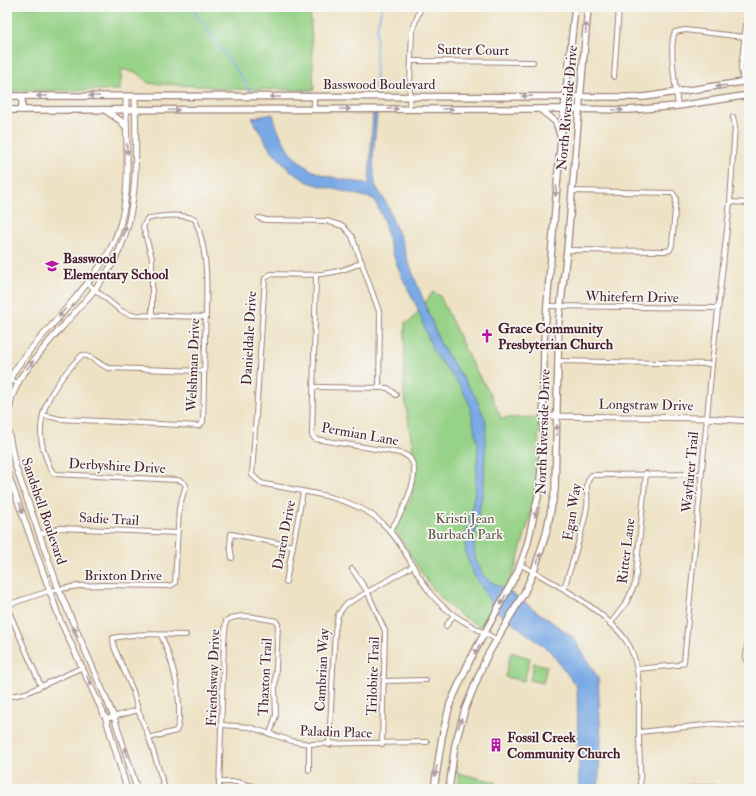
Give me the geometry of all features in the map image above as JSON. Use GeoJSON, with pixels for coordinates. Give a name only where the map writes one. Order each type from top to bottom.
{"type":"FeatureCollection","features":[{"type":"Feature","properties":{"kind":"main road","name":"North Riverside Drive"},"geometry":{"type":"LineString","coordinates":[[434,789],[442,737],[450,704],[469,662],[496,615],[521,565],[536,512],[539,492],[543,416],[544,340],[561,138],[575,7]]}},
{"type":"Feature","properties":{"kind":"main road","name":"North Riverside Drive"},"geometry":{"type":"LineString","coordinates":[[449,789],[451,766],[458,728],[476,682],[496,639],[524,594],[534,571],[546,534],[555,490],[557,361],[560,306],[567,250],[588,7]]}},
{"type":"Feature","properties":{"kind":"main road","name":"Basswood Boulevard"},"geometry":{"type":"LineString","coordinates":[[7,96],[314,97],[411,95],[644,97],[746,81]]}},
{"type":"Feature","properties":{"kind":"main road","name":"Basswood Boulevard"},"geometry":{"type":"LineString","coordinates":[[7,110],[629,110],[678,106],[749,95]]}},
{"type":"Feature","properties":{"kind":"main road"},"geometry":{"type":"LineString","coordinates":[[22,96],[22,110]]}},
{"type":"Feature","properties":{"kind":"main road"},"geometry":{"type":"LineString","coordinates":[[540,109],[556,122],[561,138]]}},
{"type":"Feature","properties":{"kind":"main road"},"geometry":{"type":"LineString","coordinates":[[105,110],[115,116],[126,128]]}},
{"type":"Feature","properties":{"kind":"street"},"geometry":{"type":"LineString","coordinates":[[409,109],[411,95],[412,31],[421,7]]}},
{"type":"Feature","properties":{"kind":"street"},"geometry":{"type":"LineString","coordinates":[[568,7],[575,7]]}},
{"type":"Feature","properties":{"kind":"street"},"geometry":{"type":"LineString","coordinates":[[614,77],[619,7]]}},
{"type":"Feature","properties":{"kind":"street"},"geometry":{"type":"LineString","coordinates":[[746,81],[741,68],[748,7]]}},
{"type":"Feature","properties":{"kind":"street"},"geometry":{"type":"LineString","coordinates":[[678,106],[673,55],[673,36],[675,32],[685,30],[744,37]]}},
{"type":"Feature","properties":{"kind":"street","name":"Sutter Court"},"geometry":{"type":"LineString","coordinates":[[412,61],[533,62]]}},
{"type":"Feature","properties":{"kind":"street"},"geometry":{"type":"LineString","coordinates":[[7,386],[8,379],[87,283],[111,247],[124,209],[127,168],[126,96]]}},
{"type":"Feature","properties":{"kind":"street","name":"Sandshell Boulevard"},"geometry":{"type":"LineString","coordinates":[[135,96],[135,168],[132,204],[123,241],[116,259],[94,289],[32,362],[18,383],[12,396],[8,430],[10,447],[24,493],[40,534],[58,590],[114,717],[137,789]]}},
{"type":"Feature","properties":{"kind":"street"},"geometry":{"type":"LineString","coordinates":[[314,97],[314,109]]}},
{"type":"Feature","properties":{"kind":"street","name":"Wayfarer Trail"},"geometry":{"type":"LineString","coordinates":[[637,669],[678,665],[684,662],[700,474],[717,308],[730,202],[735,126],[733,117]]}},
{"type":"Feature","properties":{"kind":"street"},"geometry":{"type":"LineString","coordinates":[[567,250],[670,250],[672,244],[676,198],[673,193],[572,191]]}},
{"type":"Feature","properties":{"kind":"street"},"geometry":{"type":"LineString","coordinates":[[730,202],[749,203]]}},
{"type":"Feature","properties":{"kind":"street","name":"Welshman Drive"},"geometry":{"type":"LineString","coordinates":[[42,415],[75,420],[199,426],[203,422],[207,266],[201,233],[195,219],[187,217],[153,217],[146,219],[143,227],[152,258],[152,316]]}},
{"type":"Feature","properties":{"kind":"street"},"geometry":{"type":"LineString","coordinates":[[259,218],[266,220],[313,220],[335,223],[343,226],[352,236],[378,304],[381,320],[379,388]]}},
{"type":"Feature","properties":{"kind":"street","name":"Danieldale Drive"},"geometry":{"type":"LineString","coordinates":[[303,492],[261,483],[252,475],[263,283],[265,278],[271,274],[316,276],[338,272],[362,262]]}},
{"type":"Feature","properties":{"kind":"street","name":"Permian Lane"},"geometry":{"type":"LineString","coordinates":[[316,276],[312,435],[314,438],[400,453],[408,455],[413,460],[412,480],[408,499],[402,513],[390,531]]}},
{"type":"Feature","properties":{"kind":"street"},"geometry":{"type":"LineString","coordinates":[[87,283],[121,311],[132,315],[206,316]]}},
{"type":"Feature","properties":{"kind":"street","name":"Whitefern Drive"},"geometry":{"type":"LineString","coordinates":[[547,306],[717,308]]}},
{"type":"Feature","properties":{"kind":"street","name":"Derbyshire Drive"},"geometry":{"type":"LineString","coordinates":[[173,585],[175,583],[179,508],[186,485],[178,480],[55,474],[51,471],[43,450],[40,428],[42,415],[48,399],[56,385],[82,354],[108,368],[204,371]]}},
{"type":"Feature","properties":{"kind":"street"},"geometry":{"type":"LineString","coordinates":[[557,361],[712,364]]}},
{"type":"Feature","properties":{"kind":"street"},"geometry":{"type":"LineString","coordinates":[[8,379],[18,383]]}},
{"type":"Feature","properties":{"kind":"street"},"geometry":{"type":"LineString","coordinates":[[314,387],[379,388],[390,389],[396,394]]}},
{"type":"Feature","properties":{"kind":"street","name":"Longstraw Drive"},"geometry":{"type":"LineString","coordinates":[[543,416],[706,418],[749,421]]}},
{"type":"Feature","properties":{"kind":"street","name":"Sandshell Boulevard"},"geometry":{"type":"LineString","coordinates":[[7,471],[21,507],[27,531],[49,591],[65,631],[106,719],[127,789]]}},
{"type":"Feature","properties":{"kind":"street","name":"Egan Way"},"geometry":{"type":"LineString","coordinates":[[564,588],[582,532],[587,506],[589,478],[592,475],[599,473],[700,474]]}},
{"type":"Feature","properties":{"kind":"street","name":"Ritter Lane"},"geometry":{"type":"LineString","coordinates":[[610,624],[626,603],[635,584],[646,473]]}},
{"type":"Feature","properties":{"kind":"street"},"geometry":{"type":"LineString","coordinates":[[303,492],[326,496],[356,506],[374,516],[390,531],[432,594],[454,615],[496,639]]}},
{"type":"Feature","properties":{"kind":"street","name":"Daren Drive"},"geometry":{"type":"LineString","coordinates":[[286,582],[303,492]]}},
{"type":"Feature","properties":{"kind":"street","name":"Sadie Trail"},"geometry":{"type":"LineString","coordinates":[[40,534],[60,528],[177,533]]}},
{"type":"Feature","properties":{"kind":"street"},"geometry":{"type":"LineString","coordinates":[[232,558],[230,545],[231,534],[293,546]]}},
{"type":"Feature","properties":{"kind":"street"},"geometry":{"type":"LineString","coordinates":[[521,565],[564,588],[610,624],[625,639],[632,653],[637,669],[640,789]]}},
{"type":"Feature","properties":{"kind":"street","name":"Cambrian Way"},"geometry":{"type":"LineString","coordinates":[[329,745],[336,622],[345,605],[413,566]]}},
{"type":"Feature","properties":{"kind":"street","name":"Trilobite Trail"},"geometry":{"type":"LineString","coordinates":[[352,569],[367,591],[385,631],[382,744]]}},
{"type":"Feature","properties":{"kind":"street","name":"Brixton Drive"},"geometry":{"type":"LineString","coordinates":[[7,606],[49,591],[78,586],[102,584],[173,585]]}},
{"type":"Feature","properties":{"kind":"street"},"geometry":{"type":"LineString","coordinates":[[7,606],[41,686]]}},
{"type":"Feature","properties":{"kind":"street"},"geometry":{"type":"LineString","coordinates":[[446,626],[454,615]]}},
{"type":"Feature","properties":{"kind":"street","name":"Friendsway Drive"},"geometry":{"type":"LineString","coordinates":[[219,789],[223,650],[226,621],[232,617],[256,618],[277,622]]}},
{"type":"Feature","properties":{"kind":"street","name":"Thaxton Trail"},"geometry":{"type":"LineString","coordinates":[[270,734],[276,714],[275,689],[277,622]]}},
{"type":"Feature","properties":{"kind":"street"},"geometry":{"type":"LineString","coordinates":[[749,627],[746,654],[749,666]]}},
{"type":"Feature","properties":{"kind":"street"},"geometry":{"type":"LineString","coordinates":[[165,789],[133,691],[114,647],[113,638],[149,633],[161,635],[186,635]]}},
{"type":"Feature","properties":{"kind":"street"},"geometry":{"type":"LineString","coordinates":[[149,738],[176,731],[179,726],[179,688],[172,662],[161,635]]}},
{"type":"Feature","properties":{"kind":"street"},"geometry":{"type":"LineString","coordinates":[[7,697],[26,693],[83,667]]}},
{"type":"Feature","properties":{"kind":"street"},"geometry":{"type":"LineString","coordinates":[[384,681],[426,680]]}},
{"type":"Feature","properties":{"kind":"street"},"geometry":{"type":"LineString","coordinates":[[106,719],[138,710]]}},
{"type":"Feature","properties":{"kind":"street"},"geometry":{"type":"LineString","coordinates":[[639,732],[714,724],[749,726]]}},
{"type":"Feature","properties":{"kind":"street","name":"Paladin Place"},"geometry":{"type":"LineString","coordinates":[[222,725],[249,727],[292,741],[310,744],[329,745],[427,742]]}},
{"type":"Feature","properties":{"kind":"street"},"geometry":{"type":"LineString","coordinates":[[309,770],[310,744]]}},
{"type":"Feature","properties":{"kind":"street"},"geometry":{"type":"LineString","coordinates":[[219,782],[237,782],[264,789]]}},
{"type":"Feature","properties":{"kind":"street"},"geometry":{"type":"LineString","coordinates":[[688,789],[713,786],[730,789]]}},
{"type":"Feature","properties":{"kind":"green space"},"geometry":{"type":"Polygon","coordinates":[[[7,7],[310,7],[314,90],[221,89],[212,87],[148,83],[139,74],[122,69],[120,90],[7,91],[7,7]]]}},
{"type":"Feature","properties":{"kind":"green space","name":"Kristi Jean Burbach Park"},"geometry":{"type":"Polygon","coordinates":[[[433,292],[440,296],[472,364],[491,395],[501,418],[539,417],[538,469],[532,510],[515,569],[494,611],[483,627],[477,625],[455,611],[434,590],[394,529],[411,499],[416,470],[404,394],[405,322],[410,322],[433,292]]]}},
{"type":"Feature","properties":{"kind":"green space"},"geometry":{"type":"Polygon","coordinates":[[[511,652],[530,658],[524,681],[505,677],[511,652]]]}},
{"type":"Feature","properties":{"kind":"green space"},"geometry":{"type":"Polygon","coordinates":[[[534,663],[547,666],[543,683],[530,680],[534,663]]]}},
{"type":"Feature","properties":{"kind":"green space"},"geometry":{"type":"Polygon","coordinates":[[[458,773],[496,782],[495,789],[457,789],[458,773]]]}},
{"type":"Feature","properties":{"kind":"water"},"geometry":{"type":"Polygon","coordinates":[[[373,112],[377,112],[373,159],[375,185],[388,206],[441,345],[475,396],[486,421],[484,486],[474,539],[475,558],[483,575],[491,582],[508,591],[573,637],[598,678],[601,742],[598,789],[579,789],[577,687],[550,651],[498,612],[497,613],[473,573],[466,555],[465,541],[475,491],[478,445],[469,403],[460,386],[433,351],[417,307],[400,273],[390,246],[383,218],[374,199],[308,182],[290,171],[268,146],[252,118],[273,114],[275,123],[288,149],[309,169],[330,177],[369,184],[373,112]]]}},
{"type":"Feature","properties":{"kind":"waterway"},"geometry":{"type":"LineString","coordinates":[[191,7],[251,92]]}},
{"type":"Feature","properties":{"kind":"waterway"},"geometry":{"type":"LineString","coordinates":[[375,91],[377,27],[382,7]]}},
{"type":"Feature","properties":{"kind":"place","name":"Basswood Elementary School"},"geometry":{"type":"Point","coordinates":[52,266]}},
{"type":"Feature","properties":{"kind":"place","name":"Grace Community Presbyterian Church"},"geometry":{"type":"Point","coordinates":[487,336]}},
{"type":"Feature","properties":{"kind":"place","name":"Fossil Creek Community Church"},"geometry":{"type":"Point","coordinates":[496,745]}}]}
